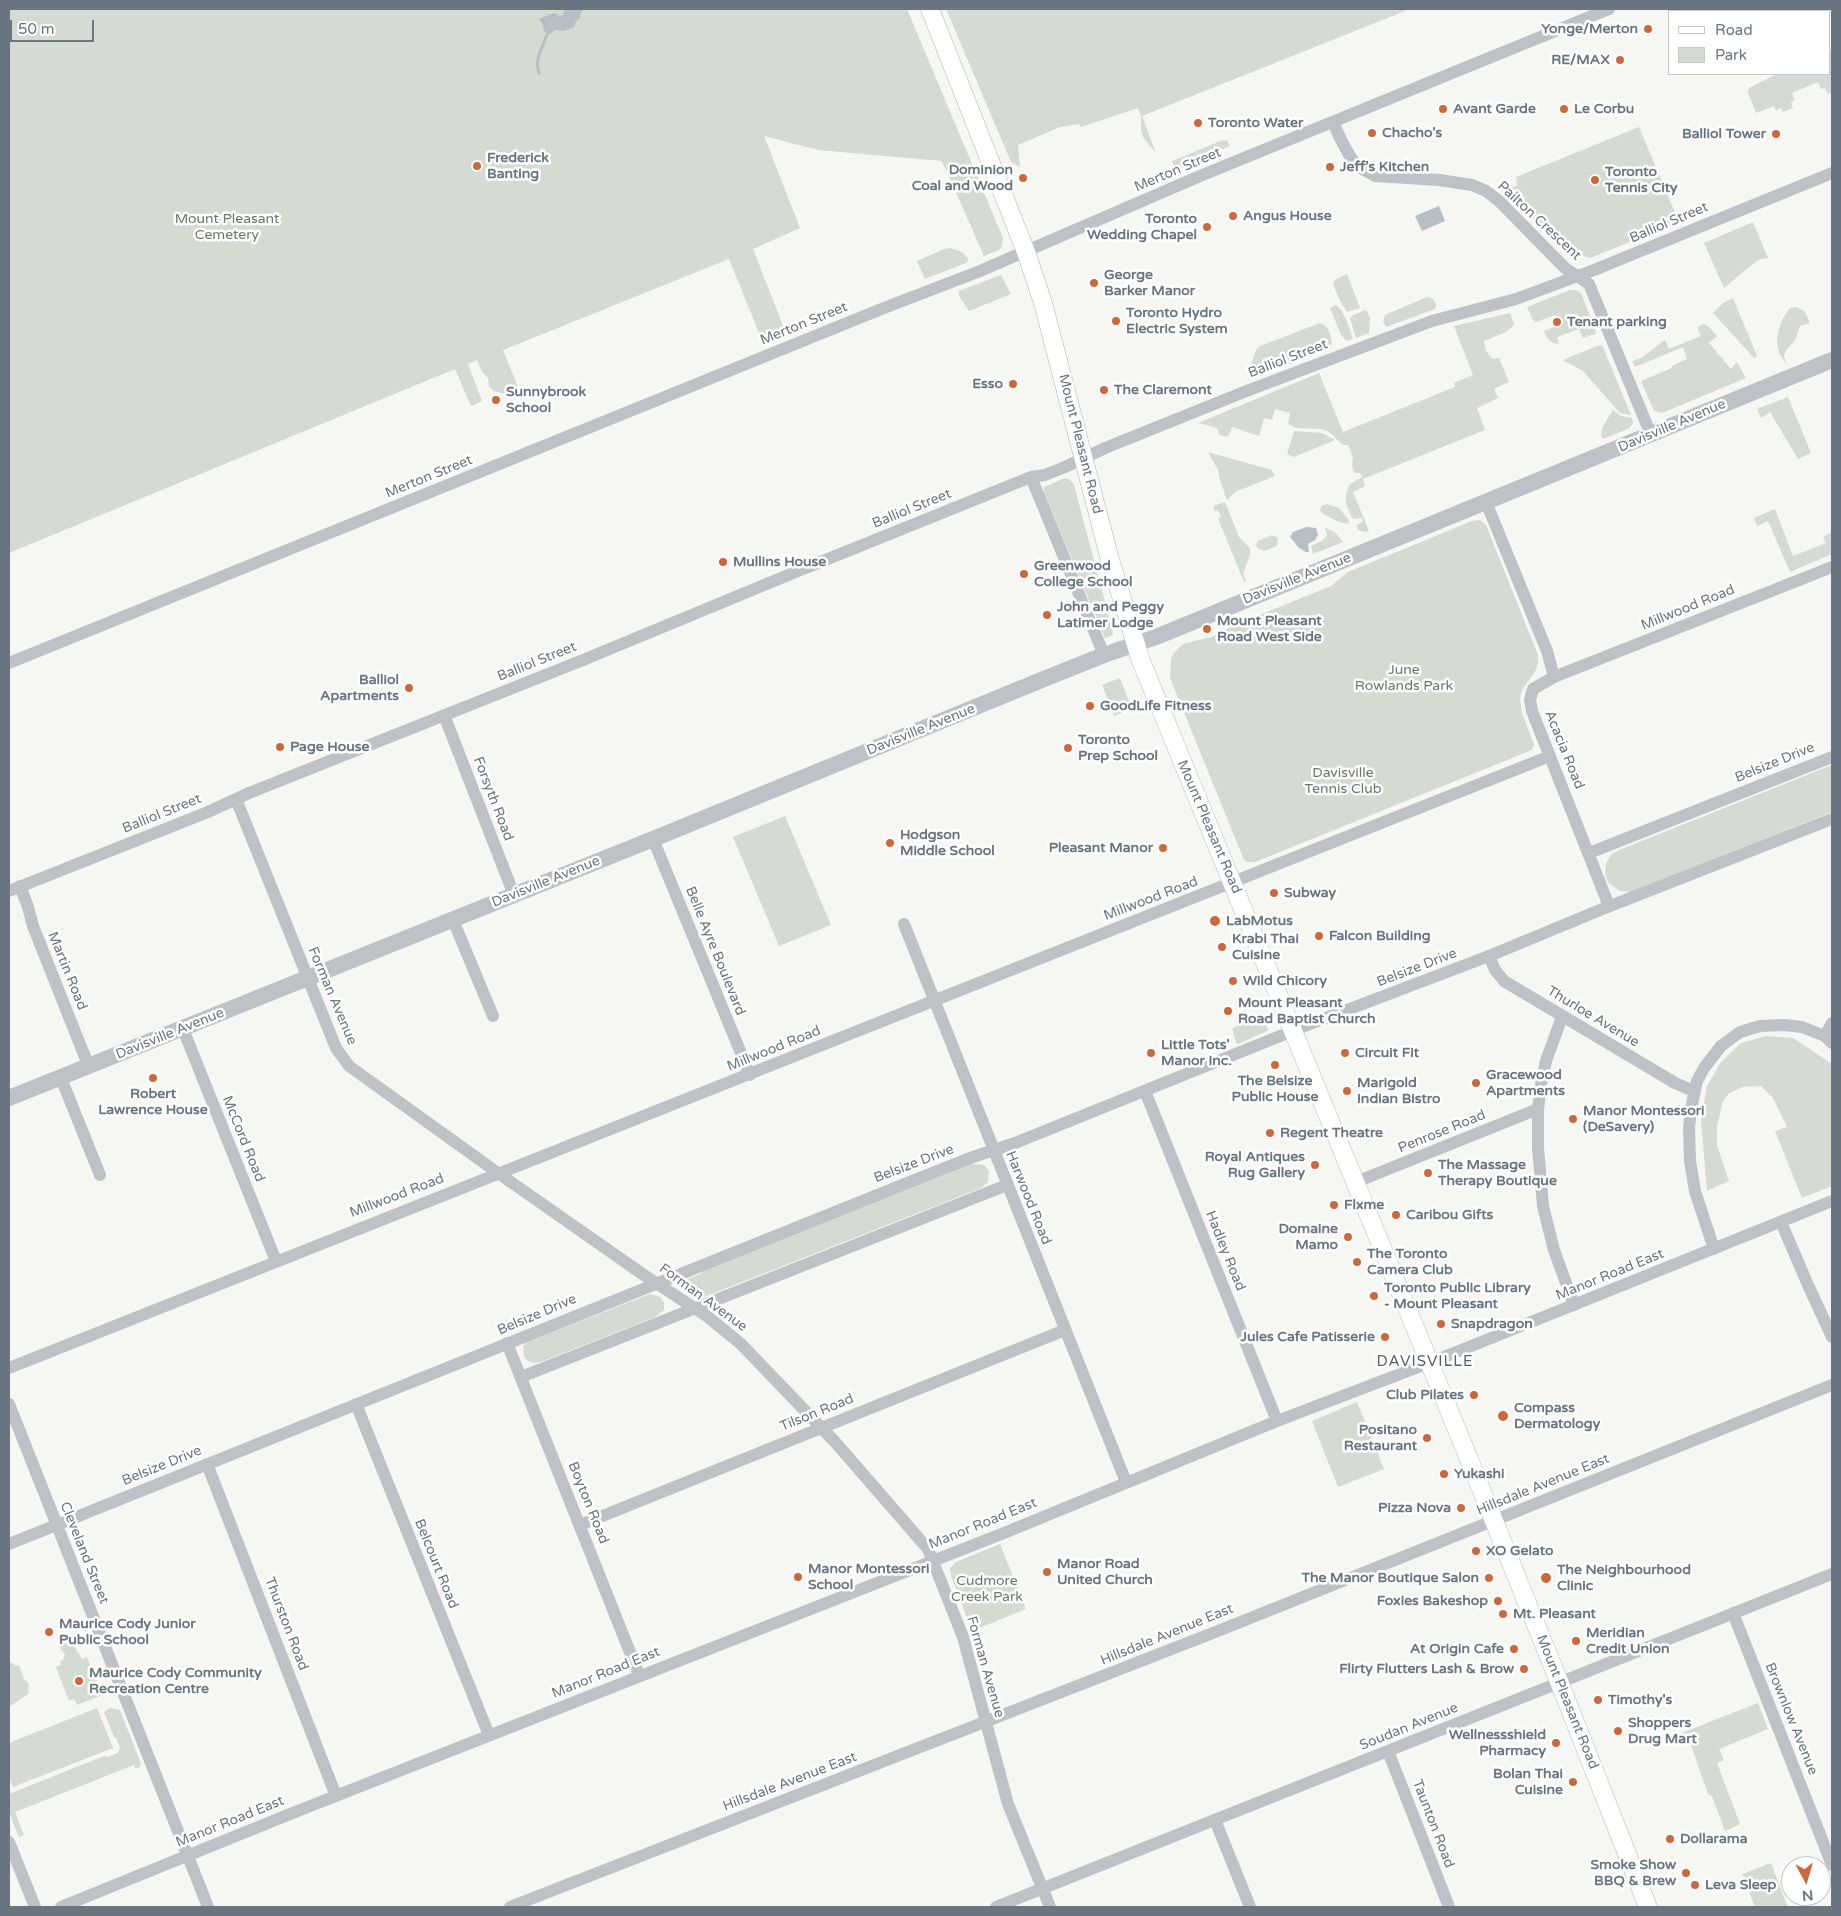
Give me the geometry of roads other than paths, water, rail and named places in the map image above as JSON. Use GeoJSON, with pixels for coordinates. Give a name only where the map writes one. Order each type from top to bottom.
{"type":"FeatureCollection","features":[{"type":"Feature","properties":{"kind":"main road","name":"Mount Pleasant Road"},"geometry":{"type":"LineString","coordinates":[[930,9],[1026,252],[1051,331],[1110,560],[1136,644],[1173,741],[1494,1520],[1648,1907]]}},
{"type":"Feature","properties":{"kind":"street","name":"Merton Street"},"geometry":{"type":"LineString","coordinates":[[9,663],[1026,252],[1163,192],[1609,9]]}},
{"type":"Feature","properties":{"kind":"street","name":"Pailton Crescent"},"geometry":{"type":"LineString","coordinates":[[1334,122],[1341,140],[1351,158],[1359,167],[1375,176],[1472,185],[1486,192],[1499,201],[1565,268],[1589,284],[1651,435]]}},
{"type":"Feature","properties":{"kind":"street","name":"Balliol Street"},"geometry":{"type":"LineString","coordinates":[[14,888],[208,812],[444,714],[1031,478],[1084,459],[1105,448],[1249,390],[1432,321],[1516,299],[1578,276],[1832,173]]}},
{"type":"Feature","properties":{"kind":"street","name":"Davisville Avenue"},"geometry":{"type":"LineString","coordinates":[[9,1098],[308,979],[1104,654],[1156,637],[1832,360]]}},
{"type":"Feature","properties":{"kind":"street"},"geometry":{"type":"LineString","coordinates":[[1031,478],[1104,654]]}},
{"type":"Feature","properties":{"kind":"street"},"geometry":{"type":"LineString","coordinates":[[1486,502],[1547,651],[1554,677]]}},
{"type":"Feature","properties":{"kind":"street","name":"Millwood Road"},"geometry":{"type":"LineString","coordinates":[[1554,677],[1832,567]]}},
{"type":"Feature","properties":{"kind":"street","name":"Acacia Road"},"geometry":{"type":"LineString","coordinates":[[1554,677],[1533,689],[1530,700],[1532,711],[1609,906]]}},
{"type":"Feature","properties":{"kind":"street","name":"Forsyth Road"},"geometry":{"type":"LineString","coordinates":[[444,714],[514,895]]}},
{"type":"Feature","properties":{"kind":"street","name":"Millwood Road"},"geometry":{"type":"LineString","coordinates":[[9,1368],[1550,756]]}},
{"type":"Feature","properties":{"kind":"street","name":"Belsize Drive"},"geometry":{"type":"LineString","coordinates":[[1589,853],[1832,757]]}},
{"type":"Feature","properties":{"kind":"street","name":"Forman Avenue"},"geometry":{"type":"LineString","coordinates":[[236,799],[336,1048],[349,1066],[498,1173],[708,1317],[741,1344],[821,1428],[928,1549],[963,1638],[1008,1804],[1050,1907]]}},
{"type":"Feature","properties":{"kind":"street","name":"Belsize Drive"},"geometry":{"type":"LineString","coordinates":[[9,1544],[916,1179],[993,1151],[1832,819]]}},
{"type":"Feature","properties":{"kind":"street","name":"Belle Ayre Boulevard"},"geometry":{"type":"LineString","coordinates":[[653,839],[750,1075]]}},
{"type":"Feature","properties":{"kind":"street","name":"Martin Road"},"geometry":{"type":"LineString","coordinates":[[14,888],[28,907],[33,926],[89,1067]]}},
{"type":"Feature","properties":{"kind":"street"},"geometry":{"type":"LineString","coordinates":[[453,920],[492,1016]]}},
{"type":"Feature","properties":{"kind":"street","name":"Harwood Road"},"geometry":{"type":"LineString","coordinates":[[904,924],[1126,1482]]}},
{"type":"Feature","properties":{"kind":"street","name":"Thurloe Avenue"},"geometry":{"type":"LineString","coordinates":[[1489,956],[1493,967],[1504,982],[1675,1083],[1694,1091]]}},
{"type":"Feature","properties":{"kind":"street"},"geometry":{"type":"LineString","coordinates":[[1562,1016],[1546,1061],[1538,1109],[1538,1148],[1543,1206],[1554,1250],[1574,1305]]}},
{"type":"Feature","properties":{"kind":"street"},"geometry":{"type":"LineString","coordinates":[[1714,1249],[1695,1191],[1690,1161],[1689,1127],[1697,1081],[1711,1056],[1740,1032],[1760,1026],[1784,1025],[1802,1027],[1829,1040],[1832,1023]]}},
{"type":"Feature","properties":{"kind":"street","name":"McCord Road"},"geometry":{"type":"LineString","coordinates":[[183,1029],[276,1261]]}},
{"type":"Feature","properties":{"kind":"street"},"geometry":{"type":"LineString","coordinates":[[61,1078],[100,1175]]}},
{"type":"Feature","properties":{"kind":"street","name":"Hadley Road"},"geometry":{"type":"LineString","coordinates":[[1144,1091],[1277,1422]]}},
{"type":"Feature","properties":{"kind":"street","name":"Penrose Road"},"geometry":{"type":"LineString","coordinates":[[1356,1182],[1538,1109]]}},
{"type":"Feature","properties":{"kind":"street"},"geometry":{"type":"LineString","coordinates":[[520,1377],[1007,1185]]}},
{"type":"Feature","properties":{"kind":"street","name":"Manor Road East"},"geometry":{"type":"LineString","coordinates":[[60,1907],[488,1735],[1832,1202]]}},
{"type":"Feature","properties":{"kind":"street"},"geometry":{"type":"LineString","coordinates":[[1781,1222],[1832,1337]]}},
{"type":"Feature","properties":{"kind":"street","name":"Tilson Road"},"geometry":{"type":"LineString","coordinates":[[580,1525],[1065,1330]]}},
{"type":"Feature","properties":{"kind":"street","name":"Boyton Road"},"geometry":{"type":"LineString","coordinates":[[507,1343],[639,1676]]}},
{"type":"Feature","properties":{"kind":"street","name":"Hillsdale Avenue East"},"geometry":{"type":"LineString","coordinates":[[510,1907],[1832,1386]]}},
{"type":"Feature","properties":{"kind":"street","name":"Cleveland Street"},"geometry":{"type":"LineString","coordinates":[[9,1404],[208,1907]]}},
{"type":"Feature","properties":{"kind":"street","name":"Belcourt Road"},"geometry":{"type":"LineString","coordinates":[[356,1404],[488,1735]]}},
{"type":"Feature","properties":{"kind":"street","name":"Thurston Road"},"geometry":{"type":"LineString","coordinates":[[207,1464],[336,1796]]}},
{"type":"Feature","properties":{"kind":"street","name":"Soudan Avenue"},"geometry":{"type":"LineString","coordinates":[[996,1907],[1560,1684],[1832,1574]]}},
{"type":"Feature","properties":{"kind":"street","name":"Brownlow Avenue"},"geometry":{"type":"LineString","coordinates":[[1733,1613],[1832,1865]]}},
{"type":"Feature","properties":{"kind":"street","name":"Taunton Road"},"geometry":{"type":"LineString","coordinates":[[1388,1752],[1449,1907]]}},
{"type":"Feature","properties":{"kind":"street"},"geometry":{"type":"LineString","coordinates":[[1215,1820],[1250,1907]]}},
{"type":"Feature","properties":{"kind":"street"},"geometry":{"type":"LineString","coordinates":[[9,1842],[35,1907]]}},
{"type":"Feature","properties":{"kind":"waterway"},"geometry":{"type":"LineString","coordinates":[[539,73],[537,64],[548,32]]}},
{"type":"Feature","properties":{"kind":"place","name":"Yonge/Merton"},"geometry":{"type":"Point","coordinates":[1648,29]}},
{"type":"Feature","properties":{"kind":"place","name":"RE/MAX"},"geometry":{"type":"Point","coordinates":[1620,60]}},
{"type":"Feature","properties":{"kind":"place","name":"Avant Garde"},"geometry":{"type":"Point","coordinates":[1443,109]}},
{"type":"Feature","properties":{"kind":"place","name":"Le Corbu"},"geometry":{"type":"Point","coordinates":[1564,109]}},
{"type":"Feature","properties":{"kind":"place","name":"Toronto Water"},"geometry":{"type":"Point","coordinates":[1198,123]}},
{"type":"Feature","properties":{"kind":"place","name":"Chacho's"},"geometry":{"type":"Point","coordinates":[1372,133]}},
{"type":"Feature","properties":{"kind":"place","name":"Balliol Tower"},"geometry":{"type":"Point","coordinates":[1776,134]}},
{"type":"Feature","properties":{"kind":"place","name":"Frederick Banting"},"geometry":{"type":"Point","coordinates":[477,166]}},
{"type":"Feature","properties":{"kind":"place","name":"Jeff’s Kitchen"},"geometry":{"type":"Point","coordinates":[1330,167]}},
{"type":"Feature","properties":{"kind":"place","name":"Dominion Coal and Wood"},"geometry":{"type":"Point","coordinates":[1023,178]}},
{"type":"Feature","properties":{"kind":"place","name":"Toronto Tennis City"},"geometry":{"type":"Point","coordinates":[1595,180]}},
{"type":"Feature","properties":{"kind":"place","name":"Angus House"},"geometry":{"type":"Point","coordinates":[1233,216]}},
{"type":"Feature","properties":{"kind":"place","name":"Toronto Wedding Chapel"},"geometry":{"type":"Point","coordinates":[1207,227]}},
{"type":"Feature","properties":{"kind":"place","name":"George Barker Manor"},"geometry":{"type":"Point","coordinates":[1094,283]}},
{"type":"Feature","properties":{"kind":"place","name":"Toronto Hydro Electric System"},"geometry":{"type":"Point","coordinates":[1116,321]}},
{"type":"Feature","properties":{"kind":"place","name":"Tenant parking"},"geometry":{"type":"Point","coordinates":[1557,322]}},
{"type":"Feature","properties":{"kind":"place","name":"Esso"},"geometry":{"type":"Point","coordinates":[1013,384]}},
{"type":"Feature","properties":{"kind":"place","name":"The Claremont"},"geometry":{"type":"Point","coordinates":[1104,390]}},
{"type":"Feature","properties":{"kind":"place","name":"Sunnybrook School"},"geometry":{"type":"Point","coordinates":[496,400]}},
{"type":"Feature","properties":{"kind":"place","name":"Mullins House"},"geometry":{"type":"Point","coordinates":[723,562]}},
{"type":"Feature","properties":{"kind":"place","name":"Greenwood College School"},"geometry":{"type":"Point","coordinates":[1024,574]}},
{"type":"Feature","properties":{"kind":"place","name":"John and Peggy Latimer Lodge"},"geometry":{"type":"Point","coordinates":[1047,615]}},
{"type":"Feature","properties":{"kind":"place","name":"Mount Pleasant Road West Side"},"geometry":{"type":"Point","coordinates":[1207,629]}},
{"type":"Feature","properties":{"kind":"place","name":"Balliol Apartments"},"geometry":{"type":"Point","coordinates":[409,688]}},
{"type":"Feature","properties":{"kind":"place","name":"GoodLife Fitness"},"geometry":{"type":"Point","coordinates":[1090,706]}},
{"type":"Feature","properties":{"kind":"place","name":"Page House"},"geometry":{"type":"Point","coordinates":[280,747]}},
{"type":"Feature","properties":{"kind":"place","name":"Toronto Prep School"},"geometry":{"type":"Point","coordinates":[1068,748]}},
{"type":"Feature","properties":{"kind":"place","name":"Hodgson Middle School"},"geometry":{"type":"Point","coordinates":[890,843]}},
{"type":"Feature","properties":{"kind":"place","name":"Pleasant Manor"},"geometry":{"type":"Point","coordinates":[1163,848]}},
{"type":"Feature","properties":{"kind":"place","name":"Subway"},"geometry":{"type":"Point","coordinates":[1274,893]}},
{"type":"Feature","properties":{"kind":"place","name":"LabMotus"},"geometry":{"type":"Point","coordinates":[1215,921]}},
{"type":"Feature","properties":{"kind":"place","name":"Falcon Building"},"geometry":{"type":"Point","coordinates":[1319,936]}},
{"type":"Feature","properties":{"kind":"place","name":"Krabi Thai Cuisine"},"geometry":{"type":"Point","coordinates":[1222,947]}},
{"type":"Feature","properties":{"kind":"place","name":"Wild Chicory"},"geometry":{"type":"Point","coordinates":[1233,981]}},
{"type":"Feature","properties":{"kind":"place","name":"Mount Pleasant Road Baptist Church"},"geometry":{"type":"Point","coordinates":[1228,1011]}},
{"type":"Feature","properties":{"kind":"place","name":"Little Tots' Manor Inc."},"geometry":{"type":"Point","coordinates":[1151,1053]}},
{"type":"Feature","properties":{"kind":"place","name":"Circuit Fit"},"geometry":{"type":"Point","coordinates":[1345,1053]}},
{"type":"Feature","properties":{"kind":"place","name":"The Belsize Public House"},"geometry":{"type":"Point","coordinates":[1275,1065]}},
{"type":"Feature","properties":{"kind":"place","name":"Robert Lawrence House"},"geometry":{"type":"Point","coordinates":[153,1078]}},
{"type":"Feature","properties":{"kind":"place","name":"Gracewood Apartments"},"geometry":{"type":"Point","coordinates":[1476,1083]}},
{"type":"Feature","properties":{"kind":"place","name":"Marigold Indian Bistro"},"geometry":{"type":"Point","coordinates":[1347,1091]}},
{"type":"Feature","properties":{"kind":"place","name":"Manor Montessori (DeSavery)"},"geometry":{"type":"Point","coordinates":[1573,1119]}},
{"type":"Feature","properties":{"kind":"place","name":"Regent Theatre"},"geometry":{"type":"Point","coordinates":[1270,1133]}},
{"type":"Feature","properties":{"kind":"place","name":"Royal Antiques Rug Gallery"},"geometry":{"type":"Point","coordinates":[1315,1165]}},
{"type":"Feature","properties":{"kind":"place","name":"The Massage Therapy Boutique"},"geometry":{"type":"Point","coordinates":[1428,1173]}},
{"type":"Feature","properties":{"kind":"place","name":"Flxme"},"geometry":{"type":"Point","coordinates":[1334,1205]}},
{"type":"Feature","properties":{"kind":"place","name":"Caribou Gifts"},"geometry":{"type":"Point","coordinates":[1396,1215]}},
{"type":"Feature","properties":{"kind":"place","name":"Domaine Mamo"},"geometry":{"type":"Point","coordinates":[1348,1237]}},
{"type":"Feature","properties":{"kind":"place","name":"The Toronto Camera Club"},"geometry":{"type":"Point","coordinates":[1357,1262]}},
{"type":"Feature","properties":{"kind":"place","name":"Toronto Public Library - Mount Pleasant"},"geometry":{"type":"Point","coordinates":[1374,1296]}},
{"type":"Feature","properties":{"kind":"place","name":"Snapdragon"},"geometry":{"type":"Point","coordinates":[1441,1324]}},
{"type":"Feature","properties":{"kind":"place","name":"Jules Cafe Patisserie"},"geometry":{"type":"Point","coordinates":[1385,1337]}},
{"type":"Feature","properties":{"kind":"place","name":"Club Pilates"},"geometry":{"type":"Point","coordinates":[1474,1395]}},
{"type":"Feature","properties":{"kind":"place","name":"Compass Dermatology"},"geometry":{"type":"Point","coordinates":[1503,1416]}},
{"type":"Feature","properties":{"kind":"place","name":"Positano Restaurant"},"geometry":{"type":"Point","coordinates":[1427,1438]}},
{"type":"Feature","properties":{"kind":"place","name":"Yukashi"},"geometry":{"type":"Point","coordinates":[1444,1474]}},
{"type":"Feature","properties":{"kind":"place","name":"Pizza Nova"},"geometry":{"type":"Point","coordinates":[1461,1508]}},
{"type":"Feature","properties":{"kind":"place","name":"XO Gelato"},"geometry":{"type":"Point","coordinates":[1476,1551]}},
{"type":"Feature","properties":{"kind":"place","name":"Manor Road United Church"},"geometry":{"type":"Point","coordinates":[1047,1572]}},
{"type":"Feature","properties":{"kind":"place","name":"Manor Montessori School"},"geometry":{"type":"Point","coordinates":[798,1577]}},
{"type":"Feature","properties":{"kind":"place","name":"The Manor Boutique Salon"},"geometry":{"type":"Point","coordinates":[1489,1578]}},
{"type":"Feature","properties":{"kind":"place","name":"The Neighbourhood Clinic"},"geometry":{"type":"Point","coordinates":[1546,1578]}},
{"type":"Feature","properties":{"kind":"place","name":"Foxies Bakeshop"},"geometry":{"type":"Point","coordinates":[1498,1601]}},
{"type":"Feature","properties":{"kind":"place","name":"Mt. Pleasant"},"geometry":{"type":"Point","coordinates":[1503,1614]}},
{"type":"Feature","properties":{"kind":"place","name":"Maurice Cody Junior Public School"},"geometry":{"type":"Point","coordinates":[49,1632]}},
{"type":"Feature","properties":{"kind":"place","name":"Meridian Credit Union"},"geometry":{"type":"Point","coordinates":[1576,1641]}},
{"type":"Feature","properties":{"kind":"place","name":"At Origin Cafe"},"geometry":{"type":"Point","coordinates":[1514,1649]}},
{"type":"Feature","properties":{"kind":"place","name":"Flirty Flutters Lash & Brow"},"geometry":{"type":"Point","coordinates":[1524,1669]}},
{"type":"Feature","properties":{"kind":"place","name":"Maurice Cody Community Recreation Centre"},"geometry":{"type":"Point","coordinates":[79,1681]}},
{"type":"Feature","properties":{"kind":"place","name":"Timothy's"},"geometry":{"type":"Point","coordinates":[1598,1700]}},
{"type":"Feature","properties":{"kind":"place","name":"Shoppers Drug Mart"},"geometry":{"type":"Point","coordinates":[1618,1731]}},
{"type":"Feature","properties":{"kind":"place","name":"Wellnessshield Pharmacy"},"geometry":{"type":"Point","coordinates":[1556,1743]}},
{"type":"Feature","properties":{"kind":"place","name":"Bolan Thai Cuisine"},"geometry":{"type":"Point","coordinates":[1573,1782]}},
{"type":"Feature","properties":{"kind":"place","name":"Dollarama"},"geometry":{"type":"Point","coordinates":[1670,1839]}},
{"type":"Feature","properties":{"kind":"place","name":"Smoke Show BBQ & Brew"},"geometry":{"type":"Point","coordinates":[1686,1873]}},
{"type":"Feature","properties":{"kind":"place","name":"Leva Sleep"},"geometry":{"type":"Point","coordinates":[1695,1885]}},
{"type":"Feature","properties":{"kind":"district","name":"DAVISVILLE"},"geometry":{"type":"Point","coordinates":[1425,1362]}},
{"type":"Feature","properties":{"kind":"park label","name":"Mount Pleasant Cemetery"},"geometry":{"type":"Point","coordinates":[227,227]}},
{"type":"Feature","properties":{"kind":"park label","name":"June Rowlands Park"},"geometry":{"type":"Point","coordinates":[1404,678]}},
{"type":"Feature","properties":{"kind":"park label","name":"Davisville Tennis Club"},"geometry":{"type":"Point","coordinates":[1343,782]}},
{"type":"Feature","properties":{"kind":"park label","name":"Cudmore Creek Park"},"geometry":{"type":"Point","coordinates":[987,1589]}}]}
